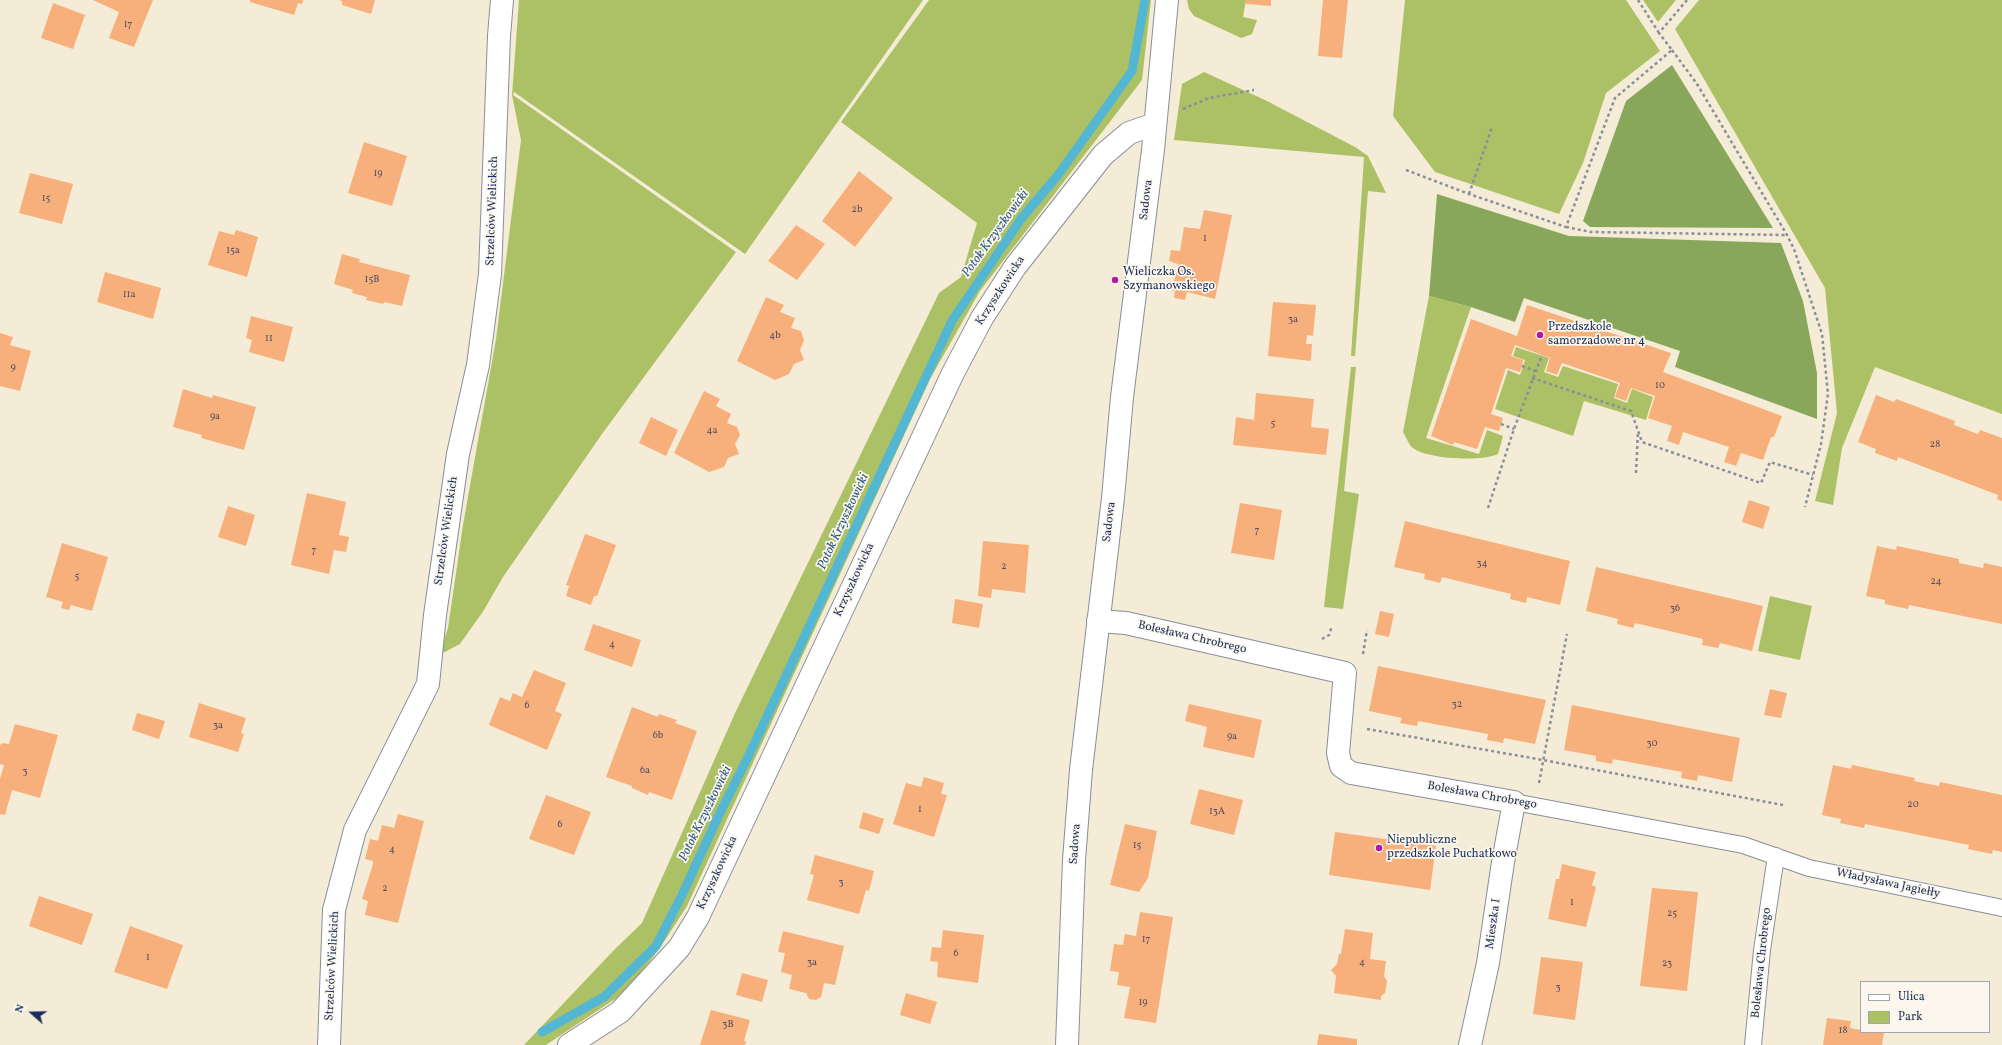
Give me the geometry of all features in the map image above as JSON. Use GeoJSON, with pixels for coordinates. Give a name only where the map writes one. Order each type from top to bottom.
{"type":"FeatureCollection","features":[{"type":"Feature","properties":{"kind":"street","name":"Strzelców Wielickich"},"geometry":{"type":"LineString","coordinates":[[329,1045],[334,910],[353,837],[428,684],[435,615],[458,454],[478,365],[490,274],[499,36],[502,0]]}},
{"type":"Feature","properties":{"kind":"street","name":"Sadowa"},"geometry":{"type":"LineString","coordinates":[[1067,1045],[1074,860],[1081,770],[1122,397],[1155,124],[1167,0]]}},
{"type":"Feature","properties":{"kind":"street","name":"Krzyszkowicka"},"geometry":{"type":"LineString","coordinates":[[569,1045],[620,1012],[679,948],[698,917],[952,372],[982,318],[1015,267],[1102,155],[1129,133],[1155,124]]}},
{"type":"Feature","properties":{"kind":"street","name":"Bolesława Chrobrego"},"geometry":{"type":"LineString","coordinates":[[1098,620],[1126,623],[1345,673],[1338,753],[1341,766],[1351,773],[1514,802]]}},
{"type":"Feature","properties":{"kind":"street","name":"Mieszka I"},"geometry":{"type":"LineString","coordinates":[[1470,1045],[1488,963],[1503,862],[1514,802]]}},
{"type":"Feature","properties":{"kind":"lane","name":"Bolesława Chrobrego"},"geometry":{"type":"LineString","coordinates":[[1514,802],[1743,845],[1776,856],[1762,950],[1753,1045]]}},
{"type":"Feature","properties":{"kind":"lane","name":"Władysława Jagiełły"},"geometry":{"type":"LineString","coordinates":[[1776,856],[1809,868],[2002,908]]}},
{"type":"Feature","properties":{"kind":"path"},"geometry":{"type":"LineString","coordinates":[[1638,0],[1659,33],[1697,84],[1794,248],[1822,334],[1828,394],[1821,444],[1805,507]]}},
{"type":"Feature","properties":{"kind":"path"},"geometry":{"type":"LineString","coordinates":[[1659,33],[1687,0]]}},
{"type":"Feature","properties":{"kind":"path"},"geometry":{"type":"LineString","coordinates":[[1566,227],[1615,98],[1672,50]]}},
{"type":"Feature","properties":{"kind":"path"},"geometry":{"type":"LineString","coordinates":[[1179,111],[1208,98],[1254,90]]}},
{"type":"Feature","properties":{"kind":"path"},"geometry":{"type":"LineString","coordinates":[[1469,194],[1492,127]]}},
{"type":"Feature","properties":{"kind":"path"},"geometry":{"type":"LineString","coordinates":[[1406,170],[1469,194],[1566,227],[1591,232],[1787,235]]}},
{"type":"Feature","properties":{"kind":"path"},"geometry":{"type":"LineString","coordinates":[[1488,508],[1532,378],[1542,355]]}},
{"type":"Feature","properties":{"kind":"path"},"geometry":{"type":"LineString","coordinates":[[1522,366],[1535,371]]}},
{"type":"Feature","properties":{"kind":"path"},"geometry":{"type":"LineString","coordinates":[[1532,378],[1631,411],[1642,442],[1761,483],[1770,462],[1813,475]]}},
{"type":"Feature","properties":{"kind":"path"},"geometry":{"type":"LineString","coordinates":[[1501,424],[1514,429]]}},
{"type":"Feature","properties":{"kind":"path"},"geometry":{"type":"LineString","coordinates":[[1636,473],[1638,430]]}},
{"type":"Feature","properties":{"kind":"path"},"geometry":{"type":"LineString","coordinates":[[1319,640],[1329,635],[1332,626]]}},
{"type":"Feature","properties":{"kind":"path"},"geometry":{"type":"LineString","coordinates":[[1539,775],[1567,634]]}},
{"type":"Feature","properties":{"kind":"path"},"geometry":{"type":"LineString","coordinates":[[1362,728],[1542,760],[1784,806]]}},
{"type":"Feature","properties":{"kind":"green space"},"geometry":{"type":"Polygon","coordinates":[[[519,0],[923,0],[745,254],[514,92],[513,95],[736,252],[602,434],[503,577],[484,610],[460,644],[439,655],[448,628],[463,525],[496,339],[521,140],[512,95],[519,0]]]}},
{"type":"Feature","properties":{"kind":"green space"},"geometry":{"type":"Polygon","coordinates":[[[929,0],[1151,0],[1142,80],[980,291],[930,379],[687,906],[660,948],[627,991],[546,1045],[524,1045],[614,950],[642,923],[736,711],[939,293],[961,277],[977,223],[841,122],[929,0]]]}},
{"type":"Feature","properties":{"kind":"green space"},"geometry":{"type":"Polygon","coordinates":[[[1187,0],[1246,0],[1243,17],[1257,20],[1252,34],[1241,38],[1194,16],[1189,9],[1187,0]]]}},
{"type":"Feature","properties":{"kind":"green space"},"geometry":{"type":"Polygon","coordinates":[[[1405,0],[1626,0],[1660,51],[1606,93],[1583,163],[1559,214],[1435,172],[1393,116],[1405,0]]]}},
{"type":"Feature","properties":{"kind":"green space"},"geometry":{"type":"Polygon","coordinates":[[[1643,0],[1676,0],[1658,22],[1643,0]]]}},
{"type":"Feature","properties":{"kind":"green space"},"geometry":{"type":"Polygon","coordinates":[[[1699,0],[2002,0],[2002,414],[1875,367],[1842,448],[1833,505],[1815,501],[1837,413],[1825,288],[1675,29],[1699,0]]]}},
{"type":"Feature","properties":{"kind":"green space"},"geometry":{"type":"Polygon","coordinates":[[[1672,65],[1773,228],[1590,227],[1583,221],[1626,101],[1672,65]]]}},
{"type":"Feature","properties":{"kind":"green space"},"geometry":{"type":"Polygon","coordinates":[[[1204,72],[1265,100],[1355,147],[1368,156],[1386,193],[1368,191],[1355,356],[1351,356],[1364,157],[1174,140],[1182,84],[1204,72]]]}},
{"type":"Feature","properties":{"kind":"green space"},"geometry":{"type":"Polygon","coordinates":[[[1437,194],[1569,236],[1781,243],[1803,301],[1817,373],[1817,419],[1675,367],[1680,351],[1524,298],[1515,322],[1471,307],[1429,296],[1437,194]]]}},
{"type":"Feature","properties":{"kind":"green space"},"geometry":{"type":"Polygon","coordinates":[[[1429,296],[1471,307],[1426,438],[1479,454],[1487,430],[1503,436],[1498,454],[1467,459],[1430,455],[1413,448],[1403,432],[1429,296]]]}},
{"type":"Feature","properties":{"kind":"green space"},"geometry":{"type":"Polygon","coordinates":[[[1516,347],[1549,358],[1544,372],[1558,377],[1563,366],[1618,384],[1614,398],[1627,403],[1632,389],[1653,397],[1646,420],[1584,401],[1573,436],[1495,409],[1508,370],[1520,375],[1525,360],[1513,356],[1516,347]]]}},
{"type":"Feature","properties":{"kind":"green space"},"geometry":{"type":"Polygon","coordinates":[[[1351,367],[1356,367],[1344,491],[1359,494],[1343,609],[1324,607],[1351,367]]]}},
{"type":"Feature","properties":{"kind":"green space"},"geometry":{"type":"Polygon","coordinates":[[[1770,596],[1812,606],[1800,660],[1758,651],[1770,596]]]}},
{"type":"Feature","properties":{"kind":"building"},"geometry":{"type":"Polygon","coordinates":[[[93,0],[153,0],[134,47],[109,38],[119,12],[93,0]]]}},
{"type":"Feature","properties":{"kind":"building"},"geometry":{"type":"Polygon","coordinates":[[[250,0],[303,0],[302,4],[298,3],[294,15],[250,2],[250,0]]]}},
{"type":"Feature","properties":{"kind":"building"},"geometry":{"type":"Polygon","coordinates":[[[339,0],[375,0],[371,14],[342,5],[342,1],[339,0]]]}},
{"type":"Feature","properties":{"kind":"building"},"geometry":{"type":"Polygon","coordinates":[[[1246,0],[1271,0],[1271,6],[1246,4],[1246,0]]]}},
{"type":"Feature","properties":{"kind":"building"},"geometry":{"type":"Polygon","coordinates":[[[1323,0],[1348,0],[1342,58],[1318,56],[1323,0]]]}},
{"type":"Feature","properties":{"kind":"building"},"geometry":{"type":"Polygon","coordinates":[[[53,3],[85,15],[73,49],[41,38],[53,3]]]}},
{"type":"Feature","properties":{"kind":"building"},"geometry":{"type":"Polygon","coordinates":[[[364,142],[407,156],[392,206],[348,193],[364,142]]]}},
{"type":"Feature","properties":{"kind":"building"},"geometry":{"type":"Polygon","coordinates":[[[859,171],[893,198],[855,247],[822,221],[859,171]]]}},
{"type":"Feature","properties":{"kind":"building"},"geometry":{"type":"Polygon","coordinates":[[[30,173],[73,184],[62,224],[19,213],[30,173]]]}},
{"type":"Feature","properties":{"kind":"building"},"geometry":{"type":"Polygon","coordinates":[[[1204,210],[1232,215],[1215,299],[1187,292],[1185,300],[1174,298],[1175,291],[1172,291],[1178,264],[1169,261],[1171,250],[1180,251],[1184,227],[1200,229],[1204,210]]]}},
{"type":"Feature","properties":{"kind":"building"},"geometry":{"type":"Polygon","coordinates":[[[796,225],[825,244],[797,280],[768,261],[796,225]]]}},
{"type":"Feature","properties":{"kind":"building"},"geometry":{"type":"Polygon","coordinates":[[[236,230],[258,237],[247,277],[208,265],[219,231],[234,235],[236,230]]]}},
{"type":"Feature","properties":{"kind":"building"},"geometry":{"type":"Polygon","coordinates":[[[342,254],[360,259],[359,262],[410,275],[402,306],[366,300],[367,297],[352,293],[353,290],[334,284],[342,254]]]}},
{"type":"Feature","properties":{"kind":"building"},"geometry":{"type":"Polygon","coordinates":[[[105,272],[161,288],[153,319],[97,302],[105,272]]]}},
{"type":"Feature","properties":{"kind":"building"},"geometry":{"type":"Polygon","coordinates":[[[766,297],[784,305],[780,312],[795,318],[791,328],[801,331],[804,340],[800,350],[804,360],[794,364],[789,374],[775,380],[737,361],[766,297]]]}},
{"type":"Feature","properties":{"kind":"building"},"geometry":{"type":"Polygon","coordinates":[[[1273,302],[1316,305],[1313,336],[1307,335],[1306,344],[1312,344],[1311,361],[1268,356],[1273,302]]]}},
{"type":"Feature","properties":{"kind":"building"},"geometry":{"type":"Polygon","coordinates":[[[1527,305],[1671,353],[1663,372],[1782,416],[1774,437],[1771,437],[1763,460],[1741,453],[1736,466],[1724,462],[1729,447],[1683,432],[1679,445],[1667,441],[1672,426],[1648,418],[1655,396],[1631,388],[1626,401],[1615,397],[1620,383],[1562,363],[1557,375],[1546,371],[1550,358],[1515,345],[1511,356],[1523,360],[1520,372],[1506,368],[1491,414],[1503,418],[1499,431],[1485,427],[1477,449],[1454,442],[1453,445],[1431,436],[1471,319],[1517,336],[1527,305]]]}},
{"type":"Feature","properties":{"kind":"building"},"geometry":{"type":"Polygon","coordinates":[[[251,316],[293,327],[284,362],[249,352],[252,340],[246,338],[251,316]]]}},
{"type":"Feature","properties":{"kind":"building"},"geometry":{"type":"Polygon","coordinates":[[[0,333],[13,337],[10,345],[31,351],[20,391],[0,386],[0,333]]]}},
{"type":"Feature","properties":{"kind":"building"},"geometry":{"type":"Polygon","coordinates":[[[183,389],[212,398],[213,395],[256,407],[244,450],[201,438],[202,435],[173,427],[183,389]]]}},
{"type":"Feature","properties":{"kind":"building"},"geometry":{"type":"Polygon","coordinates":[[[704,391],[720,399],[716,406],[731,414],[727,423],[737,427],[740,435],[735,444],[739,454],[728,458],[724,467],[709,472],[674,453],[704,391]]]}},
{"type":"Feature","properties":{"kind":"building"},"geometry":{"type":"Polygon","coordinates":[[[1256,393],[1314,399],[1311,427],[1329,429],[1326,455],[1233,445],[1236,417],[1254,420],[1256,393]]]}},
{"type":"Feature","properties":{"kind":"building"},"geometry":{"type":"Polygon","coordinates":[[[1876,395],[1894,402],[1896,399],[1955,421],[1954,425],[1978,434],[1980,430],[2002,438],[2002,501],[1997,499],[1998,495],[1898,457],[1897,461],[1875,453],[1876,449],[1858,442],[1876,395]]]}},
{"type":"Feature","properties":{"kind":"building"},"geometry":{"type":"Polygon","coordinates":[[[651,417],[678,430],[666,456],[639,443],[651,417]]]}},
{"type":"Feature","properties":{"kind":"building"},"geometry":{"type":"Polygon","coordinates":[[[307,493],[346,502],[339,535],[349,537],[346,552],[334,550],[329,574],[291,565],[307,493]]]}},
{"type":"Feature","properties":{"kind":"building"},"geometry":{"type":"Polygon","coordinates":[[[1749,500],[1770,507],[1763,529],[1742,522],[1749,500]]]}},
{"type":"Feature","properties":{"kind":"building"},"geometry":{"type":"Polygon","coordinates":[[[1240,503],[1282,510],[1274,560],[1231,553],[1240,503]]]}},
{"type":"Feature","properties":{"kind":"building"},"geometry":{"type":"Polygon","coordinates":[[[228,506],[255,515],[246,546],[218,537],[228,506]]]}},
{"type":"Feature","properties":{"kind":"building"},"geometry":{"type":"Polygon","coordinates":[[[1405,521],[1570,561],[1560,605],[1527,597],[1526,603],[1510,599],[1511,594],[1442,577],[1440,583],[1424,579],[1425,574],[1394,567],[1405,521]]]}},
{"type":"Feature","properties":{"kind":"building"},"geometry":{"type":"Polygon","coordinates":[[[585,534],[616,545],[597,596],[594,596],[591,605],[566,596],[569,586],[566,585],[585,534]]]}},
{"type":"Feature","properties":{"kind":"building"},"geometry":{"type":"Polygon","coordinates":[[[983,541],[1029,545],[1025,593],[992,589],[991,598],[978,596],[983,541]]]}},
{"type":"Feature","properties":{"kind":"building"},"geometry":{"type":"Polygon","coordinates":[[[62,543],[108,557],[92,611],[71,605],[69,610],[61,608],[63,602],[46,597],[62,543]]]}},
{"type":"Feature","properties":{"kind":"building"},"geometry":{"type":"Polygon","coordinates":[[[1877,546],[1896,550],[1897,546],[1959,559],[1959,563],[1983,568],[1984,563],[2002,567],[2002,624],[1909,605],[1908,609],[1885,604],[1885,600],[1866,596],[1877,546]]]}},
{"type":"Feature","properties":{"kind":"building"},"geometry":{"type":"Polygon","coordinates":[[[1596,567],[1763,606],[1752,651],[1720,643],[1718,648],[1702,645],[1703,639],[1635,623],[1633,628],[1617,624],[1618,619],[1586,611],[1596,567]]]}},
{"type":"Feature","properties":{"kind":"building"},"geometry":{"type":"Polygon","coordinates":[[[955,599],[983,604],[979,628],[952,623],[955,599]]]}},
{"type":"Feature","properties":{"kind":"building"},"geometry":{"type":"Polygon","coordinates":[[[1380,611],[1394,614],[1389,637],[1375,634],[1380,611]]]}},
{"type":"Feature","properties":{"kind":"building"},"geometry":{"type":"Polygon","coordinates":[[[593,624],[641,640],[632,667],[584,650],[593,624]]]}},
{"type":"Feature","properties":{"kind":"building"},"geometry":{"type":"Polygon","coordinates":[[[1378,666],[1546,700],[1535,744],[1504,738],[1503,743],[1487,740],[1488,734],[1418,721],[1417,726],[1400,723],[1402,718],[1369,711],[1378,666]]]}},
{"type":"Feature","properties":{"kind":"building"},"geometry":{"type":"Polygon","coordinates":[[[534,670],[566,683],[555,711],[562,714],[547,750],[489,725],[500,697],[510,701],[513,693],[522,697],[534,670]]]}},
{"type":"Feature","properties":{"kind":"building"},"geometry":{"type":"Polygon","coordinates":[[[1770,689],[1787,693],[1781,718],[1764,715],[1770,689]]]}},
{"type":"Feature","properties":{"kind":"building"},"geometry":{"type":"Polygon","coordinates":[[[199,703],[246,718],[241,733],[244,734],[238,752],[189,737],[199,703]]]}},
{"type":"Feature","properties":{"kind":"building"},"geometry":{"type":"Polygon","coordinates":[[[1189,704],[1262,720],[1254,758],[1203,747],[1207,727],[1185,721],[1189,704]]]}},
{"type":"Feature","properties":{"kind":"building"},"geometry":{"type":"Polygon","coordinates":[[[1572,705],[1740,738],[1732,782],[1698,775],[1697,781],[1681,778],[1682,772],[1613,759],[1612,764],[1596,761],[1596,756],[1564,750],[1572,705]]]}},
{"type":"Feature","properties":{"kind":"building"},"geometry":{"type":"Polygon","coordinates":[[[632,707],[658,717],[659,714],[677,720],[675,723],[697,731],[672,800],[649,792],[648,795],[632,788],[632,786],[606,777],[632,707]]]}},
{"type":"Feature","properties":{"kind":"building"},"geometry":{"type":"Polygon","coordinates":[[[137,713],[165,721],[159,739],[132,730],[137,713]]]}},
{"type":"Feature","properties":{"kind":"building"},"geometry":{"type":"Polygon","coordinates":[[[15,724],[58,735],[40,798],[12,790],[5,815],[0,814],[0,779],[4,765],[0,764],[0,745],[3,743],[9,744],[15,724]]]}},
{"type":"Feature","properties":{"kind":"building"},"geometry":{"type":"Polygon","coordinates":[[[1833,765],[1851,769],[1852,765],[1915,778],[1914,781],[1939,786],[1940,782],[2002,795],[2002,852],[1993,850],[1992,854],[1968,849],[1969,845],[1865,824],[1864,828],[1840,823],[1841,819],[1822,815],[1833,765]]]}},
{"type":"Feature","properties":{"kind":"building"},"geometry":{"type":"Polygon","coordinates":[[[924,777],[944,783],[941,794],[947,795],[934,837],[893,824],[906,783],[921,787],[924,777]]]}},
{"type":"Feature","properties":{"kind":"building"},"geometry":{"type":"Polygon","coordinates":[[[1199,789],[1243,800],[1234,835],[1190,824],[1199,789]]]}},
{"type":"Feature","properties":{"kind":"building"},"geometry":{"type":"Polygon","coordinates":[[[546,795],[591,812],[574,855],[529,839],[546,795]]]}},
{"type":"Feature","properties":{"kind":"building"},"geometry":{"type":"Polygon","coordinates":[[[863,812],[884,819],[879,834],[859,828],[863,812]]]}},
{"type":"Feature","properties":{"kind":"building"},"geometry":{"type":"Polygon","coordinates":[[[398,814],[424,821],[398,923],[365,915],[368,901],[362,899],[373,864],[373,861],[365,859],[370,839],[378,841],[382,825],[394,828],[398,814]]]}},
{"type":"Feature","properties":{"kind":"building"},"geometry":{"type":"Polygon","coordinates":[[[1125,824],[1157,831],[1148,878],[1139,892],[1110,885],[1125,824]]]}},
{"type":"Feature","properties":{"kind":"building"},"geometry":{"type":"Polygon","coordinates":[[[1335,832],[1436,846],[1430,890],[1329,875],[1335,832]]]}},
{"type":"Feature","properties":{"kind":"building"},"geometry":{"type":"Polygon","coordinates":[[[815,855],[874,871],[869,891],[866,890],[859,914],[807,900],[814,875],[810,874],[815,855]]]}},
{"type":"Feature","properties":{"kind":"building"},"geometry":{"type":"Polygon","coordinates":[[[1562,864],[1596,872],[1592,885],[1596,887],[1586,927],[1548,919],[1556,879],[1559,879],[1562,864]]]}},
{"type":"Feature","properties":{"kind":"building"},"geometry":{"type":"Polygon","coordinates":[[[1652,888],[1698,892],[1687,991],[1640,986],[1652,888]]]}},
{"type":"Feature","properties":{"kind":"building"},"geometry":{"type":"Polygon","coordinates":[[[39,896],[93,914],[82,945],[29,926],[39,896]]]}},
{"type":"Feature","properties":{"kind":"building"},"geometry":{"type":"Polygon","coordinates":[[[1140,912],[1173,917],[1156,1023],[1124,1018],[1130,987],[1117,985],[1119,972],[1110,971],[1114,944],[1123,945],[1125,934],[1136,936],[1140,912]]]}},
{"type":"Feature","properties":{"kind":"building"},"geometry":{"type":"Polygon","coordinates":[[[130,926],[183,945],[167,989],[114,972],[130,926]]]}},
{"type":"Feature","properties":{"kind":"building"},"geometry":{"type":"Polygon","coordinates":[[[1345,929],[1373,933],[1370,959],[1386,961],[1384,976],[1387,981],[1385,993],[1381,996],[1381,1000],[1334,993],[1336,976],[1331,970],[1337,964],[1339,954],[1341,954],[1345,929]]]}},
{"type":"Feature","properties":{"kind":"building"},"geometry":{"type":"Polygon","coordinates":[[[943,930],[984,935],[978,983],[937,977],[938,962],[930,961],[932,947],[941,948],[943,930]]]}},
{"type":"Feature","properties":{"kind":"building"},"geometry":{"type":"Polygon","coordinates":[[[783,931],[844,946],[835,985],[824,983],[821,997],[816,1000],[809,999],[806,993],[789,989],[792,975],[781,972],[785,953],[778,952],[783,931]]]}},
{"type":"Feature","properties":{"kind":"building"},"geometry":{"type":"Polygon","coordinates":[[[1541,957],[1583,962],[1575,1020],[1533,1014],[1541,957]]]}},
{"type":"Feature","properties":{"kind":"building"},"geometry":{"type":"Polygon","coordinates":[[[742,973],[768,980],[762,1002],[736,995],[742,973]]]}},
{"type":"Feature","properties":{"kind":"building"},"geometry":{"type":"Polygon","coordinates":[[[906,993],[937,1002],[930,1024],[900,1015],[906,993]]]}},
{"type":"Feature","properties":{"kind":"building"},"geometry":{"type":"Polygon","coordinates":[[[711,1010],[750,1020],[744,1041],[746,1041],[745,1045],[700,1045],[711,1010]]]}},
{"type":"Feature","properties":{"kind":"building"},"geometry":{"type":"Polygon","coordinates":[[[1827,1018],[1851,1021],[1850,1028],[1860,1030],[1860,1033],[1884,1033],[1882,1045],[1823,1045],[1827,1018]]]}},
{"type":"Feature","properties":{"kind":"building"},"geometry":{"type":"Polygon","coordinates":[[[1319,1034],[1357,1039],[1357,1045],[1317,1045],[1319,1034]]]}},
{"type":"Feature","properties":{"kind":"waterway","name":"Potok Krzyszkowicki"},"geometry":{"type":"LineString","coordinates":[[542,1032],[604,997],[656,946],[749,755],[952,321],[1021,219],[1058,175],[1132,71],[1145,0]]}},
{"type":"Feature","properties":{"kind":"place","name":"Wieliczka Os. Szymanowskiego"},"geometry":{"type":"Point","coordinates":[1115,280]}},
{"type":"Feature","properties":{"kind":"place","name":"Przedszkole samorzadowe nr 4"},"geometry":{"type":"Point","coordinates":[1540,335]}},
{"type":"Feature","properties":{"kind":"place","name":"Niepubliczne przedszkole Puchatkowo"},"geometry":{"type":"Point","coordinates":[1379,848]}}]}
